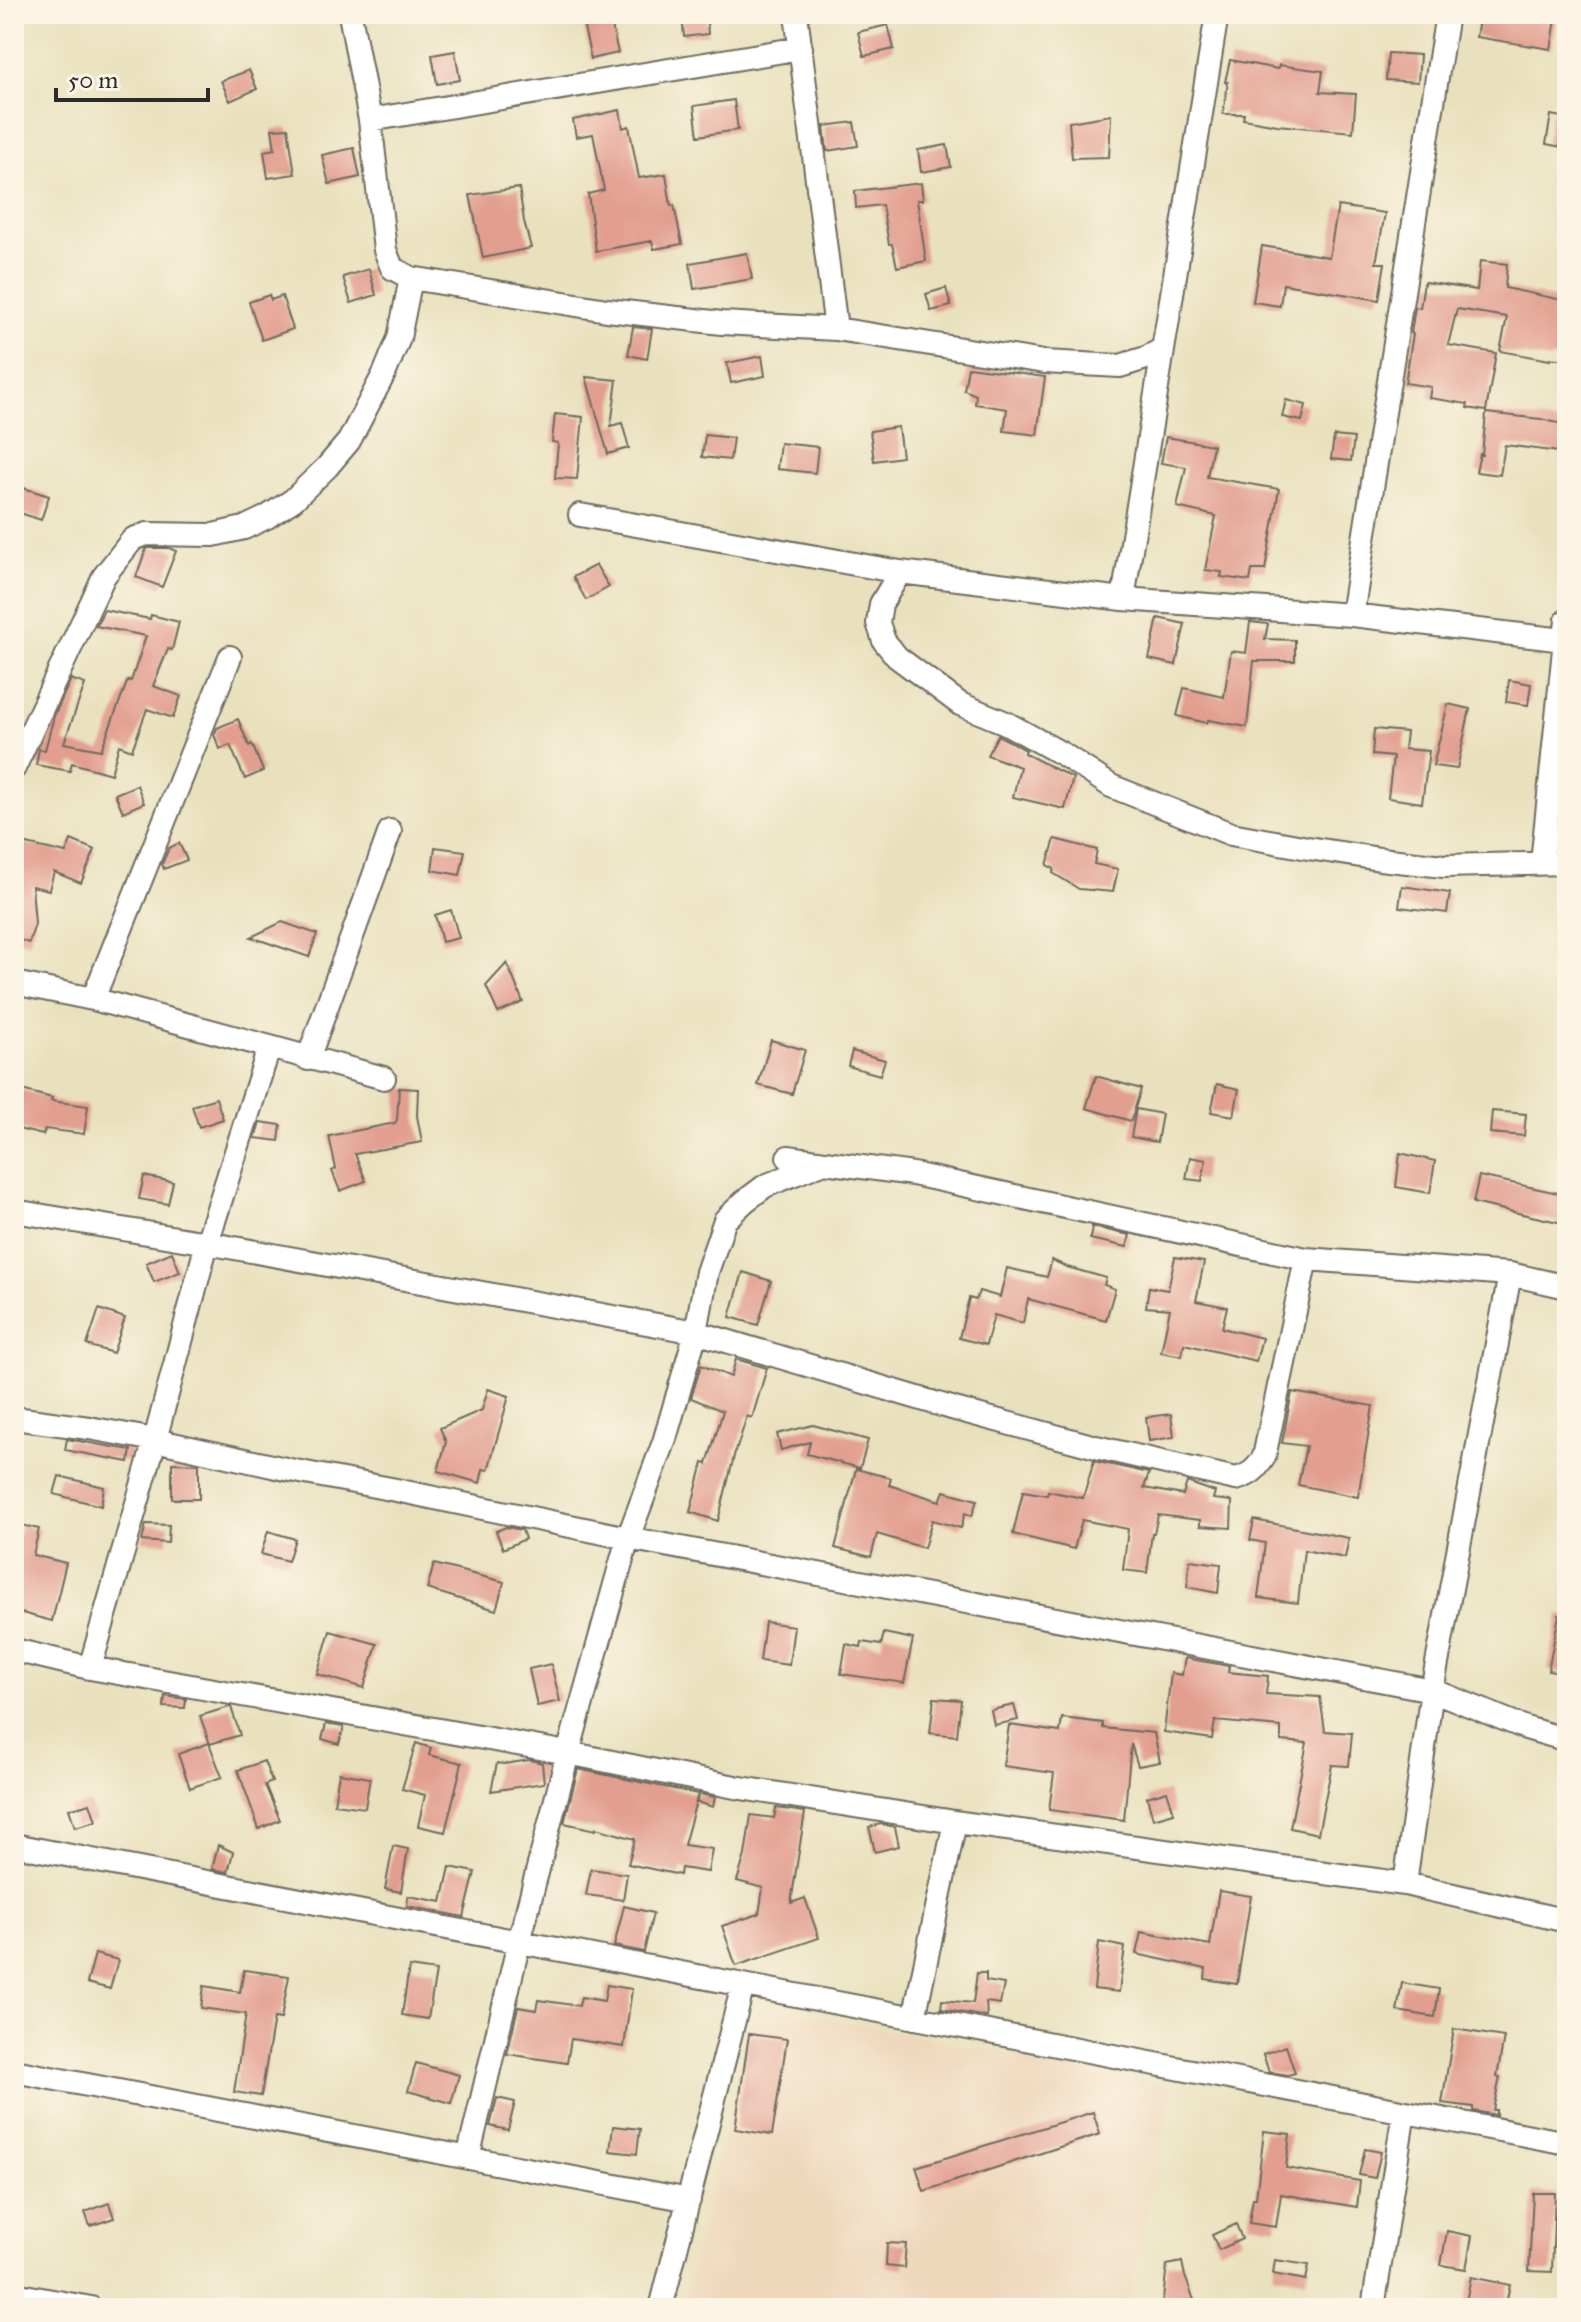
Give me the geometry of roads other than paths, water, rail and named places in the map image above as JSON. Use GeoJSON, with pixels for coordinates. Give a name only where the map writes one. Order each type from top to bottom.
{"type":"FeatureCollection","features":[{"type":"Feature","properties":{"kind":"street"},"geometry":{"type":"LineString","coordinates":[[350,14],[370,120],[385,250],[392,268],[411,278],[636,313],[722,323],[836,329],[1044,362],[1120,366],[1163,349]]}},
{"type":"Feature","properties":{"kind":"street"},"geometry":{"type":"LineString","coordinates":[[796,14],[836,329]]}},
{"type":"Feature","properties":{"kind":"street"},"geometry":{"type":"LineString","coordinates":[[1123,599],[1217,14]]}},
{"type":"Feature","properties":{"kind":"street"},"geometry":{"type":"LineString","coordinates":[[1352,615],[1447,14]]}},
{"type":"Feature","properties":{"kind":"street"},"geometry":{"type":"LineString","coordinates":[[370,120],[801,48]]}},
{"type":"Feature","properties":{"kind":"street"},"geometry":{"type":"LineString","coordinates":[[14,768],[104,576],[133,539],[147,534],[213,535],[244,528],[293,500],[349,441],[399,338],[411,278]]}},
{"type":"Feature","properties":{"kind":"street"},"geometry":{"type":"LineString","coordinates":[[580,515],[900,572],[1123,599],[1565,630],[1542,863]]}},
{"type":"Feature","properties":{"kind":"street"},"geometry":{"type":"LineString","coordinates":[[900,572],[881,604],[878,623],[884,641],[897,657],[960,704],[1006,723],[1064,755],[1111,786],[1231,834],[1308,848],[1444,866],[1567,863]]}},
{"type":"Feature","properties":{"kind":"street"},"geometry":{"type":"LineString","coordinates":[[93,999],[230,657]]}},
{"type":"Feature","properties":{"kind":"street"},"geometry":{"type":"LineString","coordinates":[[308,1059],[390,831]]}},
{"type":"Feature","properties":{"kind":"street"},"geometry":{"type":"LineString","coordinates":[[14,983],[93,999],[384,1078]]}},
{"type":"Feature","properties":{"kind":"street"},"geometry":{"type":"LineString","coordinates":[[90,1668],[207,1243],[269,1048]]}},
{"type":"Feature","properties":{"kind":"street"},"geometry":{"type":"LineString","coordinates":[[788,1157],[913,1174],[1306,1259],[1510,1274],[1567,1287]]}},
{"type":"Feature","properties":{"kind":"street"},"geometry":{"type":"LineString","coordinates":[[468,2158],[568,1753],[628,1538],[664,1442],[696,1332],[707,1272],[725,1220],[765,1186],[822,1163]]}},
{"type":"Feature","properties":{"kind":"street"},"geometry":{"type":"LineString","coordinates":[[14,1211],[696,1332],[955,1409],[1096,1447],[1236,1479],[1250,1475],[1264,1457],[1306,1259]]}},
{"type":"Feature","properties":{"kind":"street"},"geometry":{"type":"LineString","coordinates":[[1405,1884],[1432,1690],[1510,1274]]}},
{"type":"Feature","properties":{"kind":"street"},"geometry":{"type":"LineString","coordinates":[[14,1418],[155,1440],[628,1538],[1432,1690],[1526,1728],[1567,1740]]}},
{"type":"Feature","properties":{"kind":"street"},"geometry":{"type":"LineString","coordinates":[[14,1650],[90,1668],[568,1753],[735,1787],[955,1822],[1405,1884],[1567,1921]]}},
{"type":"Feature","properties":{"kind":"street"},"geometry":{"type":"LineString","coordinates":[[914,2018],[955,1822]]}},
{"type":"Feature","properties":{"kind":"street"},"geometry":{"type":"LineString","coordinates":[[14,1845],[1567,2143]]}},
{"type":"Feature","properties":{"kind":"street"},"geometry":{"type":"LineString","coordinates":[[661,2308],[743,1985]]}},
{"type":"Feature","properties":{"kind":"street"},"geometry":{"type":"LineString","coordinates":[[14,2071],[689,2200]]}},
{"type":"Feature","properties":{"kind":"street"},"geometry":{"type":"LineString","coordinates":[[1373,2308],[1404,2112]]}},
{"type":"Feature","properties":{"kind":"street"},"geometry":{"type":"LineString","coordinates":[[14,2294],[91,2308]]}}]}
